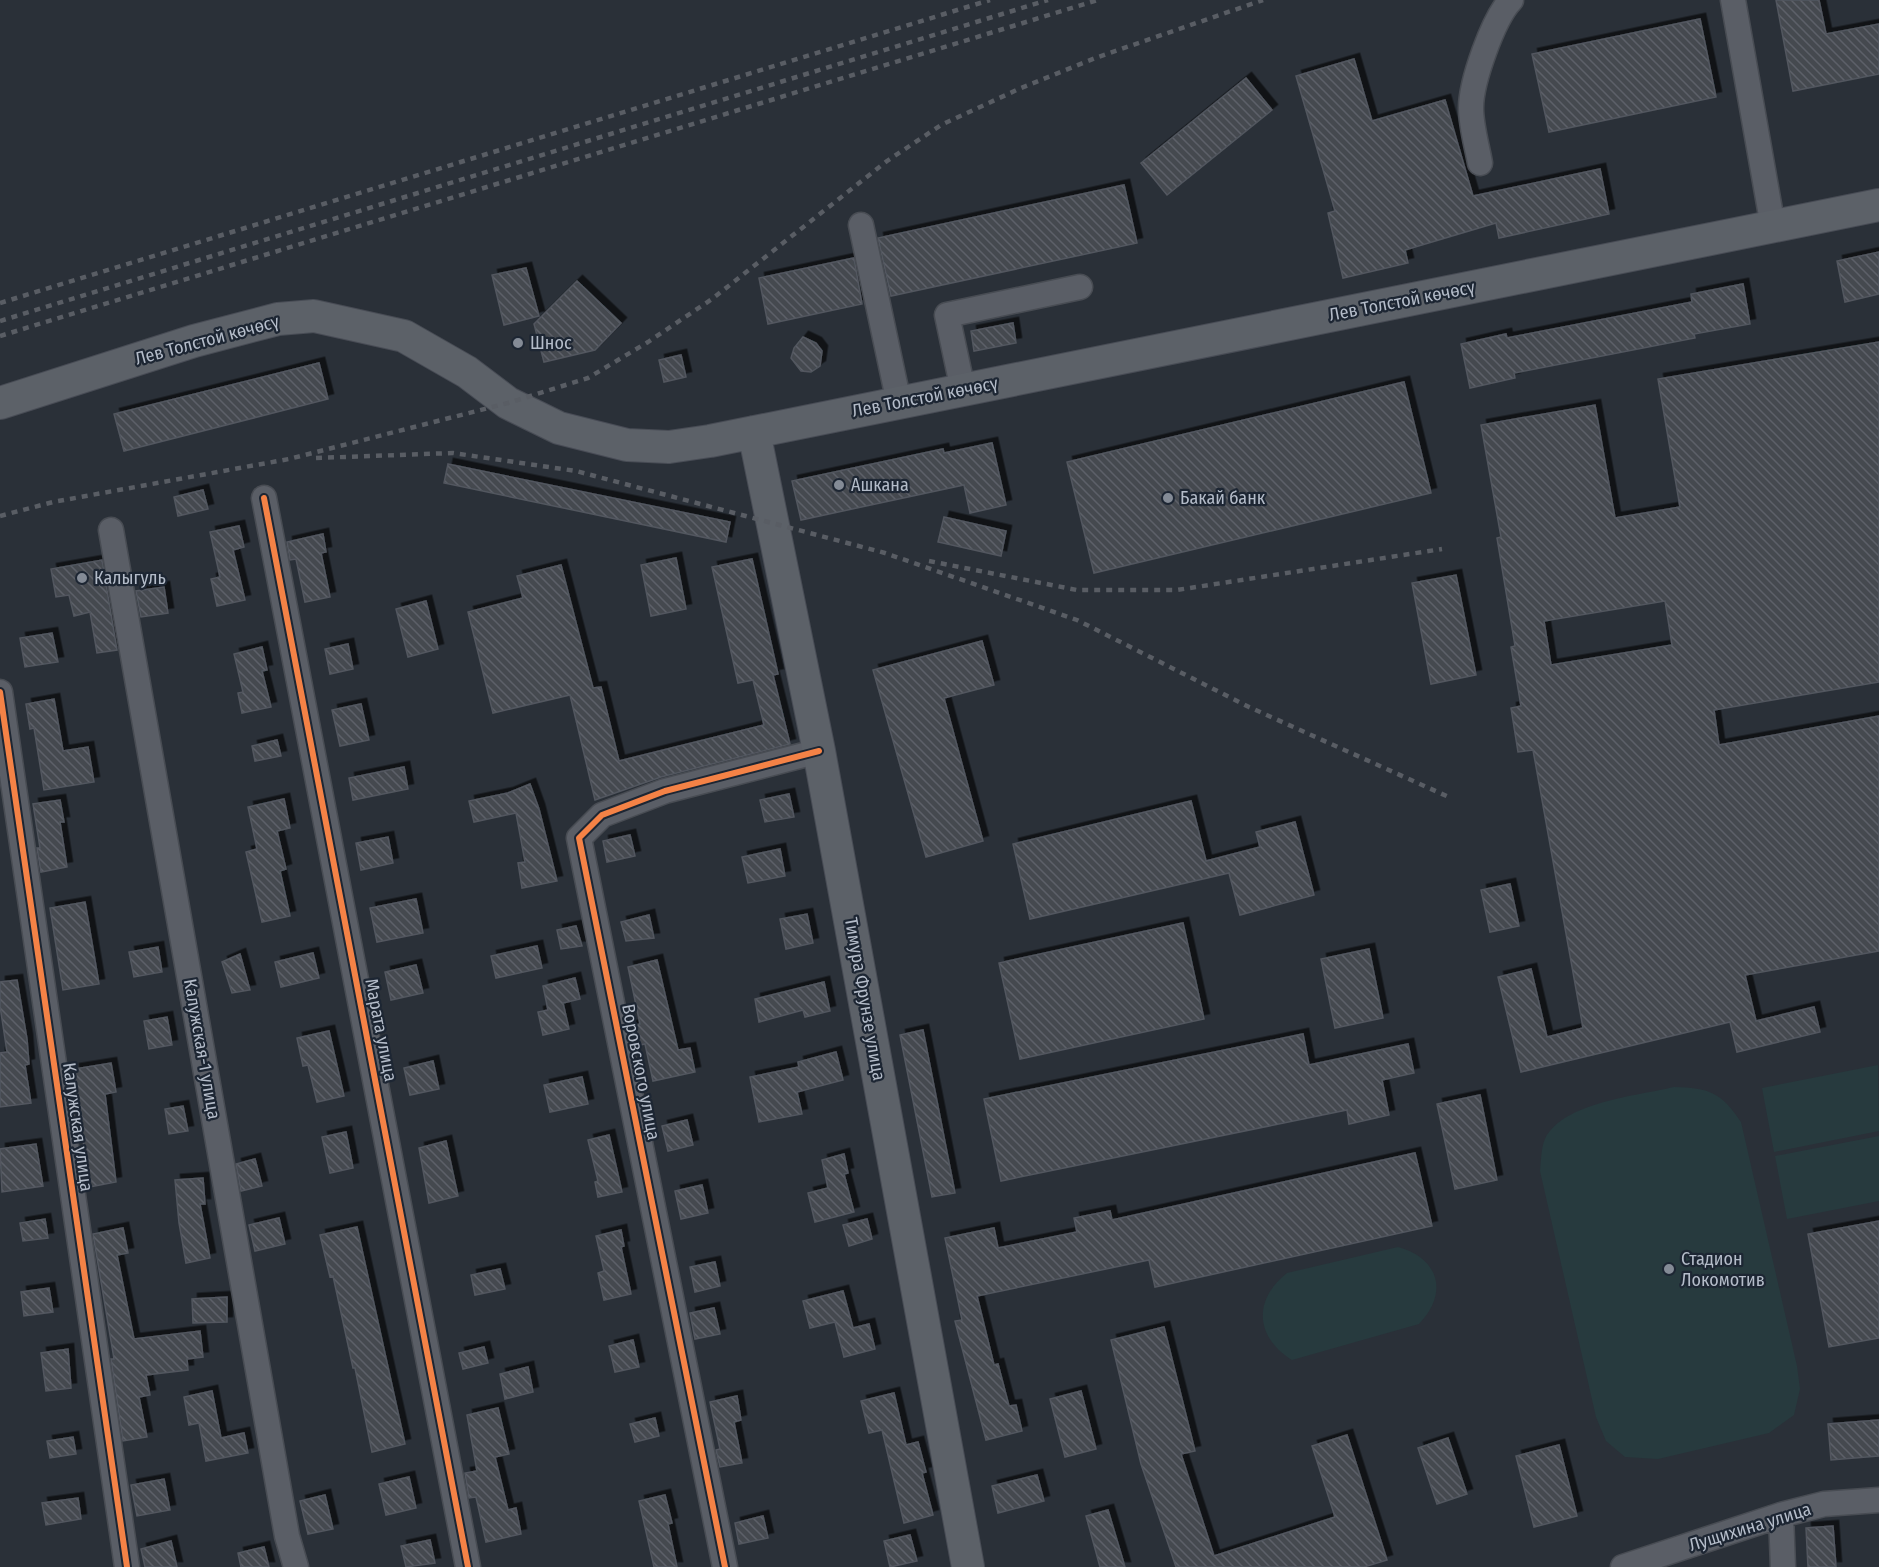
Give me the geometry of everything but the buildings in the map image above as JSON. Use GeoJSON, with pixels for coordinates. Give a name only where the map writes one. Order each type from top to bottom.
{"type":"FeatureCollection","features":[{"type":"Feature","properties":{"kind":"main road","name":"Лев Толстой көчөсү"},"geometry":{"type":"LineString","coordinates":[[0,404],[194,341],[278,319],[314,316],[404,336],[467,372],[508,403],[558,428],[627,445],[669,447],[899,403],[1879,205]]}},
{"type":"Feature","properties":{"kind":"main road","name":"Тимура Фрунзе улица"},"geometry":{"type":"LineString","coordinates":[[754,432],[819,751],[968,1567]]}},
{"type":"Feature","properties":{"kind":"street"},"geometry":{"type":"LineString","coordinates":[[1480,164],[1471,99],[1491,32],[1511,0]]}},
{"type":"Feature","properties":{"kind":"street"},"geometry":{"type":"LineString","coordinates":[[1733,0],[1773,226]]}},
{"type":"Feature","properties":{"kind":"street"},"geometry":{"type":"LineString","coordinates":[[861,225],[899,403]]}},
{"type":"Feature","properties":{"kind":"street"},"geometry":{"type":"LineString","coordinates":[[963,390],[947,315],[1080,288]]}},
{"type":"Feature","properties":{"kind":"street","name":"Марата улица"},"geometry":{"type":"LineString","coordinates":[[264,498],[468,1567]]}},
{"type":"Feature","properties":{"kind":"street","name":"Калужская-1 улица"},"geometry":{"type":"LineString","coordinates":[[111,531],[287,1536],[296,1567]]}},
{"type":"Feature","properties":{"kind":"street","name":"Калужская улица"},"geometry":{"type":"LineString","coordinates":[[0,692],[127,1567]]}},
{"type":"Feature","properties":{"kind":"street","name":"Воровского улица"},"geometry":{"type":"LineString","coordinates":[[725,1567],[579,838],[602,815],[665,790],[819,751]]}},
{"type":"Feature","properties":{"kind":"street","name":"Лущихина улица"},"geometry":{"type":"LineString","coordinates":[[1623,1567],[1781,1515],[1824,1504],[1879,1500]]}},
{"type":"Feature","properties":{"kind":"street"},"geometry":{"type":"LineString","coordinates":[[1781,1515],[1783,1567]]}},
{"type":"Feature","properties":{"kind":"green space"},"geometry":{"type":"Polygon","coordinates":[[[1878,1065],[1879,1131],[1774,1152],[1762,1088],[1878,1065]]]}},
{"type":"Feature","properties":{"kind":"green space","name":"Стадион Локомотив"},"geometry":{"type":"Polygon","coordinates":[[[1674,1087],[1696,1089],[1713,1094],[1727,1104],[1741,1122],[1797,1366],[1800,1389],[1794,1415],[1769,1433],[1658,1459],[1625,1457],[1606,1441],[1596,1417],[1540,1171],[1542,1151],[1545,1139],[1554,1127],[1584,1109],[1674,1087]]]}},
{"type":"Feature","properties":{"kind":"green space"},"geometry":{"type":"Polygon","coordinates":[[[1879,1136],[1879,1201],[1787,1219],[1775,1156],[1879,1136]]]}},
{"type":"Feature","properties":{"kind":"green space"},"geometry":{"type":"Polygon","coordinates":[[[1398,1247],[1423,1259],[1431,1268],[1435,1278],[1434,1300],[1419,1324],[1292,1360],[1271,1340],[1265,1329],[1264,1306],[1268,1295],[1287,1273],[1398,1247]]]}},
{"type":"Feature","properties":{"kind":"railway"},"geometry":{"type":"LineString","coordinates":[[0,303],[990,0]]}},
{"type":"Feature","properties":{"kind":"railway"},"geometry":{"type":"LineString","coordinates":[[0,321],[1048,0]]}},
{"type":"Feature","properties":{"kind":"railway"},"geometry":{"type":"LineString","coordinates":[[0,336],[1098,0]]}},
{"type":"Feature","properties":{"kind":"railway"},"geometry":{"type":"LineString","coordinates":[[0,516],[53,502],[289,459],[508,403],[588,378],[648,342],[712,299],[887,161],[941,125],[1021,88],[1098,57],[1263,0]]}},
{"type":"Feature","properties":{"kind":"railway"},"geometry":{"type":"LineString","coordinates":[[316,458],[453,453],[576,471],[885,553],[1077,620],[1249,707],[1451,798]]}},
{"type":"Feature","properties":{"kind":"railway"},"geometry":{"type":"LineString","coordinates":[[929,561],[1077,590],[1177,590],[1442,549]]}},
{"type":"Feature","properties":{"kind":"cycle path"},"geometry":{"type":"LineString","coordinates":[[264,498],[468,1567]]}},
{"type":"Feature","properties":{"kind":"cycle path"},"geometry":{"type":"LineString","coordinates":[[0,692],[127,1567]]}},
{"type":"Feature","properties":{"kind":"cycle path"},"geometry":{"type":"LineString","coordinates":[[725,1567],[579,838],[602,815],[665,791],[819,751]]}},
{"type":"Feature","properties":{"kind":"place","name":"Шнос"},"geometry":{"type":"Point","coordinates":[518,343]}},
{"type":"Feature","properties":{"kind":"place","name":"Ашкана"},"geometry":{"type":"Point","coordinates":[839,485]}},
{"type":"Feature","properties":{"kind":"place","name":"Бакай банк"},"geometry":{"type":"Point","coordinates":[1168,498]}},
{"type":"Feature","properties":{"kind":"place","name":"Калыгуль"},"geometry":{"type":"Point","coordinates":[82,578]}},
{"type":"Feature","properties":{"kind":"place","name":"Стадион Локомотив"},"geometry":{"type":"Point","coordinates":[1669,1269]}}]}
